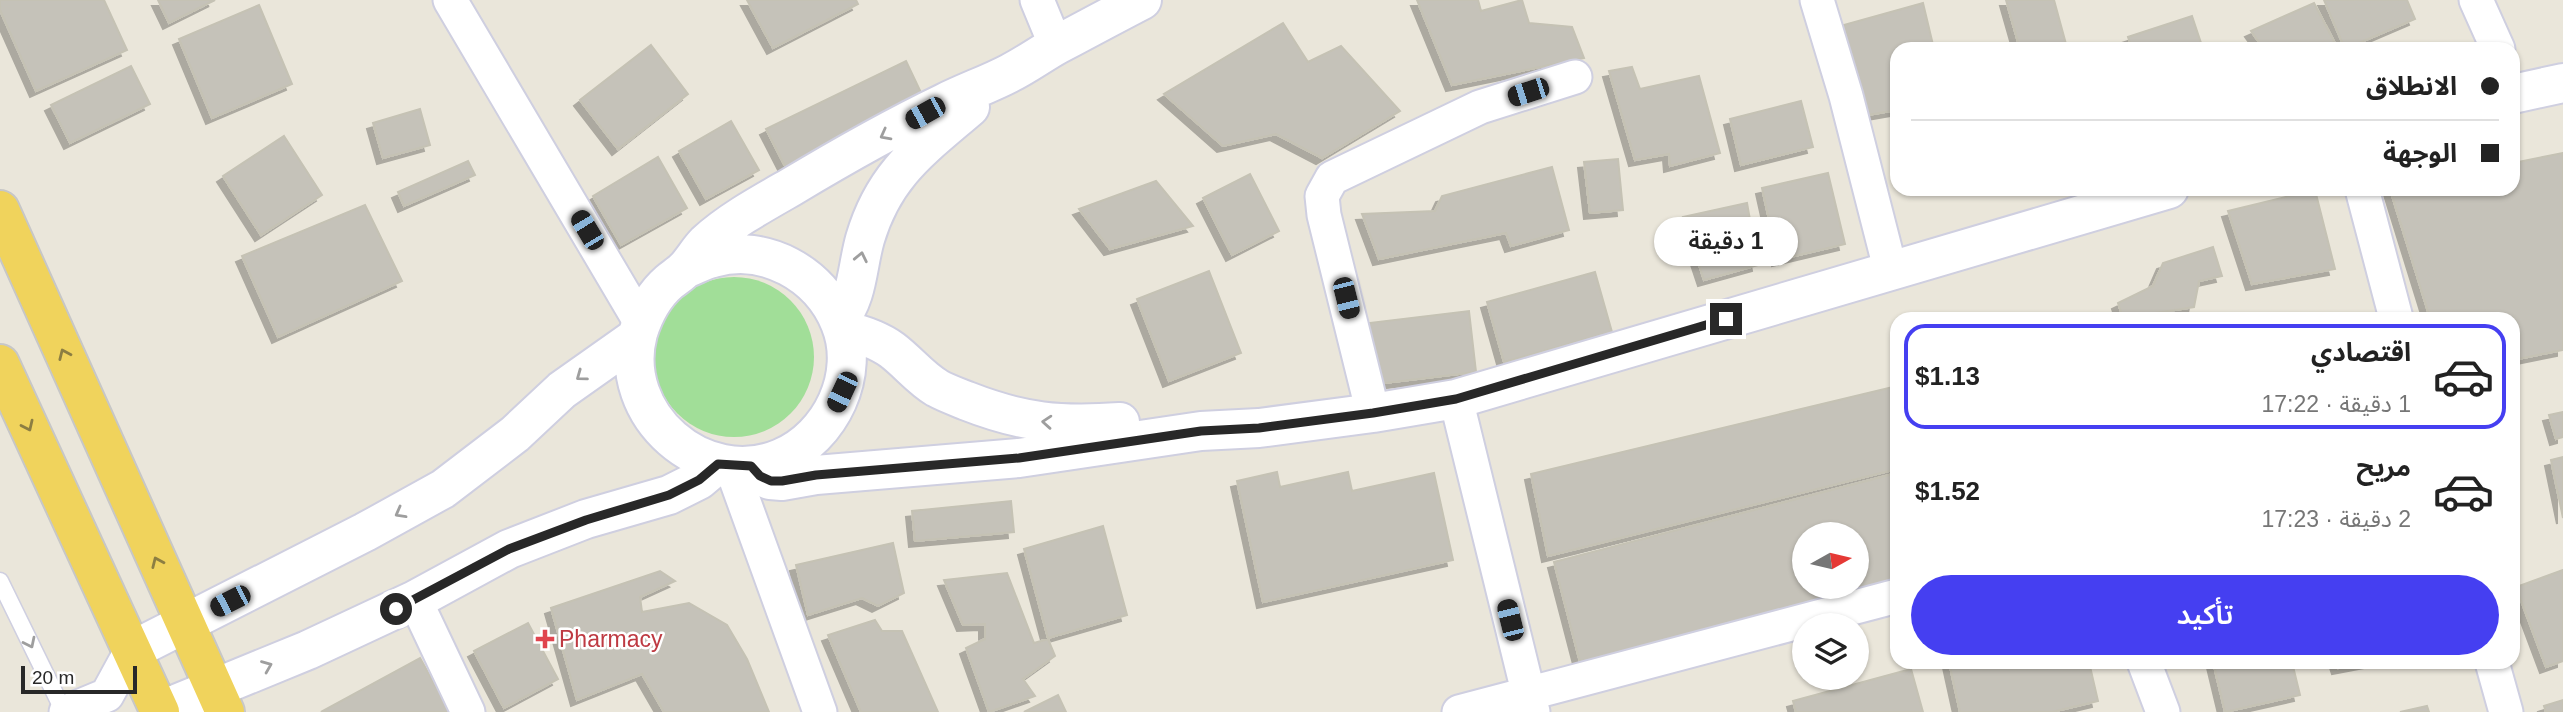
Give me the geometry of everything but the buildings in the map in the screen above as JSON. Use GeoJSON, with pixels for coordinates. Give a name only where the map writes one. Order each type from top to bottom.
{"type":"FeatureCollection","features":[{"type":"Feature","properties":{"kind":"highway"},"geometry":{"type":"LineString","coordinates":[[0,210],[219,700]]}},
{"type":"Feature","properties":{"kind":"highway"},"geometry":{"type":"LineString","coordinates":[[0,363],[159,712]]}},
{"type":"Feature","properties":{"kind":"main road"},"geometry":{"type":"LineString","coordinates":[[685,270],[706,244],[771,198],[841,157],[943,103],[1012,72],[1142,0]]}},
{"type":"Feature","properties":{"kind":"main road"},"geometry":{"type":"LineString","coordinates":[[841,325],[853,296],[865,239],[884,194],[908,161],[1012,72]]}},
{"type":"Feature","properties":{"kind":"main road"},"geometry":{"type":"LineString","coordinates":[[2520,88],[2563,83]]}},
{"type":"Feature","properties":{"kind":"main road"},"geometry":{"type":"LineString","coordinates":[[159,712],[219,700],[308,650],[415,600],[509,549],[586,520],[669,495],[734,465],[781,458],[808,442],[829,419],[842,392],[846,361],[841,325],[823,294],[802,273],[774,259],[744,254],[713,257],[685,270],[667,284],[652,302],[639,330],[635,365],[640,392],[652,417],[669,438],[692,454],[734,465],[771,481],[782,481],[816,475],[1019,458],[1201,431],[1259,428],[1373,413],[1456,399],[2146,196]]}},
{"type":"Feature","properties":{"kind":"main road"},"geometry":{"type":"LineString","coordinates":[[841,325],[876,340],[939,389],[1025,421],[1083,425],[1202,412],[1259,428]]}},
{"type":"Feature","properties":{"kind":"main road"},"geometry":{"type":"LineString","coordinates":[[131,651],[365,532],[443,489],[515,434],[562,390],[639,330]]}},
{"type":"Feature","properties":{"kind":"street"},"geometry":{"type":"LineString","coordinates":[[450,0],[639,330]]}},
{"type":"Feature","properties":{"kind":"street"},"geometry":{"type":"LineString","coordinates":[[1037,0],[1056,46]]}},
{"type":"Feature","properties":{"kind":"street"},"geometry":{"type":"LineString","coordinates":[[1817,0],[1846,96],[1891,272]]}},
{"type":"Feature","properties":{"kind":"street"},"geometry":{"type":"LineString","coordinates":[[2476,0],[2495,42]]}},
{"type":"Feature","properties":{"kind":"street"},"geometry":{"type":"LineString","coordinates":[[1373,413],[1324,215],[1322,196],[1332,178],[1480,107],[1575,77]]}},
{"type":"Feature","properties":{"kind":"street"},"geometry":{"type":"LineString","coordinates":[[2364,196],[2394,312]]}},
{"type":"Feature","properties":{"kind":"street"},"geometry":{"type":"LineString","coordinates":[[1456,399],[1531,702]]}},
{"type":"Feature","properties":{"kind":"street"},"geometry":{"type":"LineString","coordinates":[[734,465],[820,712]]}},
{"type":"Feature","properties":{"kind":"street"},"geometry":{"type":"LineString","coordinates":[[1459,712],[1531,702],[1890,598]]}},
{"type":"Feature","properties":{"kind":"street"},"geometry":{"type":"LineString","coordinates":[[415,600],[468,712]]}},
{"type":"Feature","properties":{"kind":"street"},"geometry":{"type":"LineString","coordinates":[[65,712],[107,695],[131,651]]}},
{"type":"Feature","properties":{"kind":"street"},"geometry":{"type":"LineString","coordinates":[[2147,669],[2163,712]]}},
{"type":"Feature","properties":{"kind":"street"},"geometry":{"type":"LineString","coordinates":[[2494,669],[2506,712]]}},
{"type":"Feature","properties":{"kind":"street"},"geometry":{"type":"LineString","coordinates":[[107,695],[159,712]]}},
{"type":"Feature","properties":{"kind":"lane"},"geometry":{"type":"LineString","coordinates":[[0,581],[65,712]]}},
{"type":"Feature","properties":{"kind":"green space"},"geometry":{"type":"Polygon","coordinates":[[[734,277],[765,283],[790,301],[808,326],[814,357],[808,388],[790,413],[765,431],[734,437],[703,431],[678,413],[660,388],[654,357],[660,326],[678,301],[703,283],[734,277]]]}},
{"type":"Feature","properties":{"kind":"place","name":"Pharmacy"},"geometry":{"type":"Point","coordinates":[545,639]}},
{"type":"Feature","properties":{"kind":"route"},"geometry":{"type":"LineString","coordinates":[[396,609],[509,549],[586,520],[669,495],[699,480],[718,464],[751,466],[760,476],[771,481],[782,481],[816,475],[1019,458],[1201,431],[1259,428],[1373,413],[1456,399],[1726,319]]}}]}
